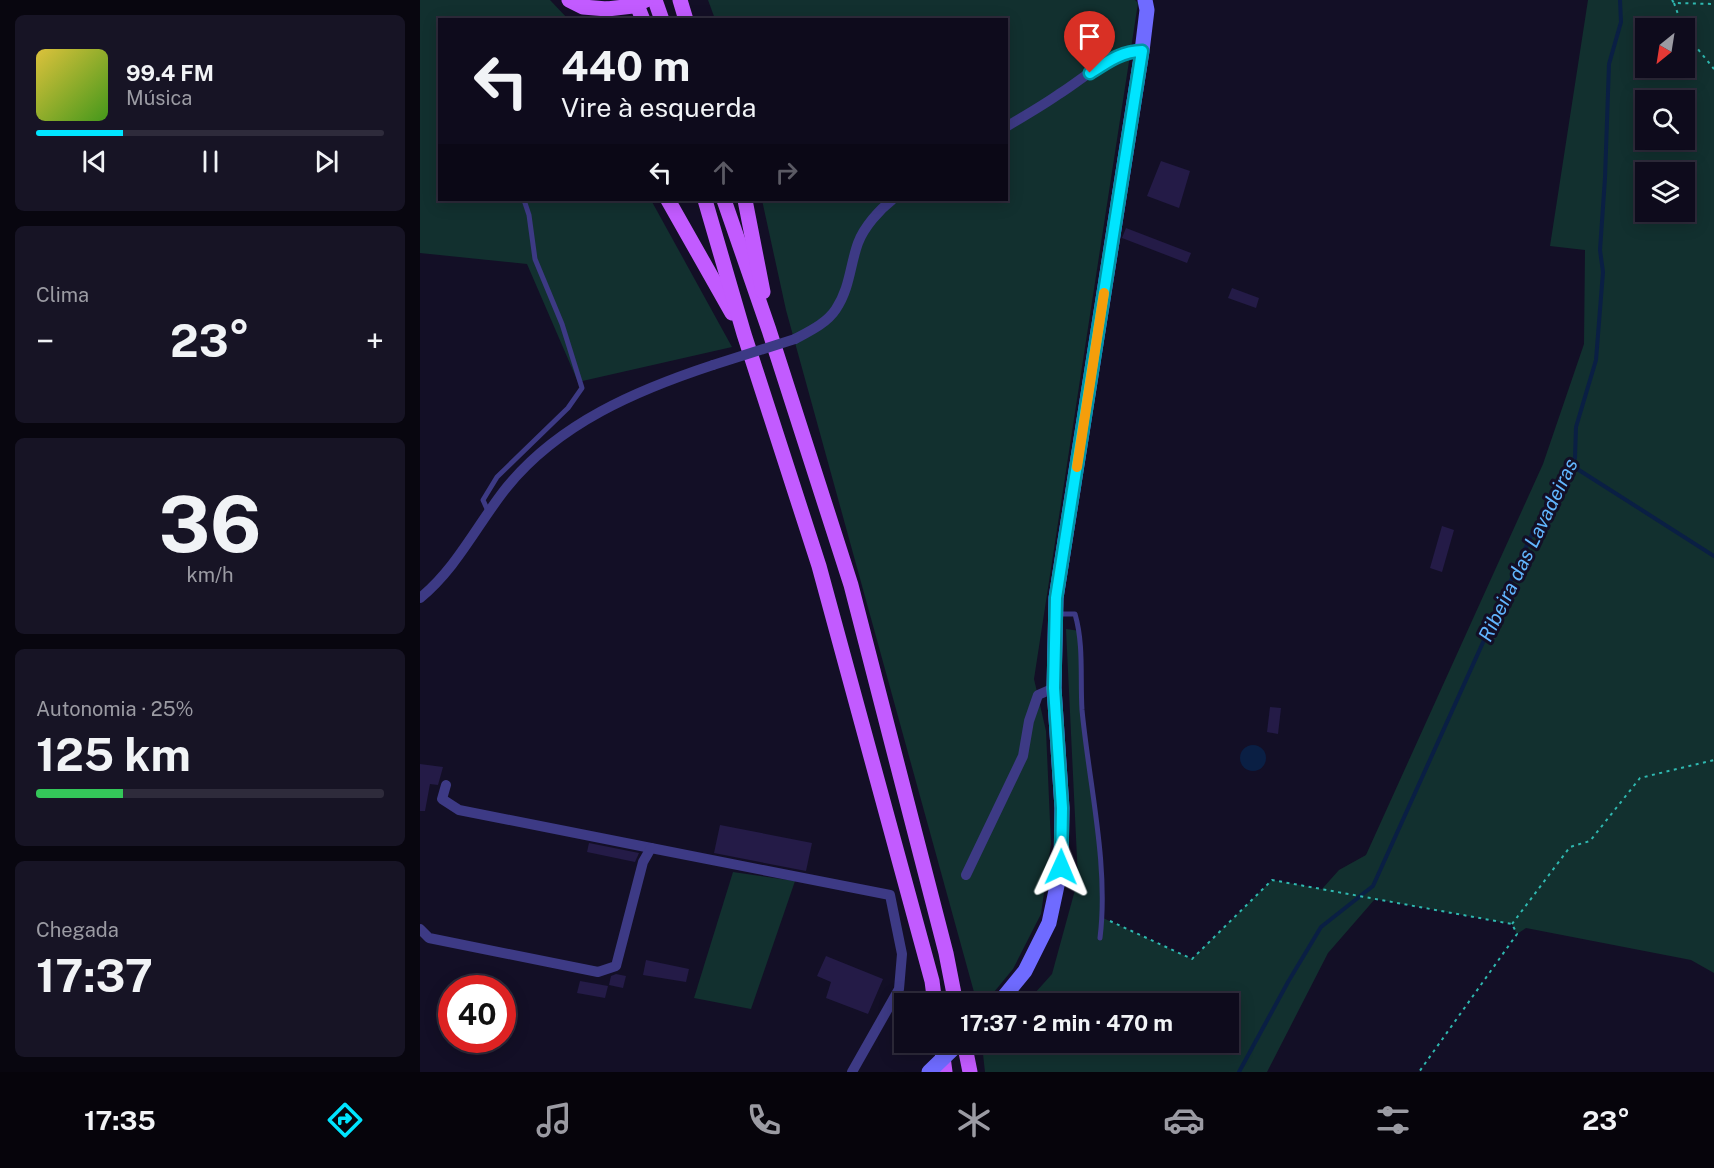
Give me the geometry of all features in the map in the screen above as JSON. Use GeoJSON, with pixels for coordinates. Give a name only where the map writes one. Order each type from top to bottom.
{"type":"FeatureCollection","features":[{"type":"Feature","properties":{"kind":"main road"},"geometry":{"type":"LineString","coordinates":[[569,0],[583,7],[607,9],[633,6],[646,0]]}},
{"type":"Feature","properties":{"kind":"main road"},"geometry":{"type":"LineString","coordinates":[[569,0],[583,18]]}},
{"type":"Feature","properties":{"kind":"main road"},"geometry":{"type":"LineString","coordinates":[[635,0],[642,18]]}},
{"type":"Feature","properties":{"kind":"main road"},"geometry":{"type":"LineString","coordinates":[[655,0],[661,18]]}},
{"type":"Feature","properties":{"kind":"main road"},"geometry":{"type":"LineString","coordinates":[[680,0],[685,18]]}},
{"type":"Feature","properties":{"kind":"main road"},"geometry":{"type":"LineString","coordinates":[[669,201],[744,334]]}},
{"type":"Feature","properties":{"kind":"main road"},"geometry":{"type":"LineString","coordinates":[[705,201],[744,334],[819,566],[934,993]]}},
{"type":"Feature","properties":{"kind":"main road"},"geometry":{"type":"LineString","coordinates":[[724,201],[769,330],[851,585],[946,953],[954,993]]}},
{"type":"Feature","properties":{"kind":"main road"},"geometry":{"type":"LineString","coordinates":[[745,201],[769,330]]}},
{"type":"Feature","properties":{"kind":"main road"},"geometry":{"type":"LineString","coordinates":[[942,1053],[945,1072]]}},
{"type":"Feature","properties":{"kind":"main road"},"geometry":{"type":"LineString","coordinates":[[965,1053],[970,1072]]}},
{"type":"Feature","properties":{"kind":"street"},"geometry":{"type":"LineString","coordinates":[[1007,993],[1025,971],[1048,923],[1061,867],[1062,808],[1054,688],[1056,598],[1142,51],[1147,10],[1145,0]]}},
{"type":"Feature","properties":{"kind":"street"},"geometry":{"type":"LineString","coordinates":[[1008,126],[1106,63],[1129,51],[1142,51]]}},
{"type":"Feature","properties":{"kind":"street"},"geometry":{"type":"LineString","coordinates":[[420,598],[458,556],[508,485],[554,441],[596,414],[637,393],[713,365],[795,339],[820,325],[836,310],[848,286],[858,241],[880,209],[891,201]]}},
{"type":"Feature","properties":{"kind":"street"},"geometry":{"type":"LineString","coordinates":[[966,875],[1023,756],[1029,721],[1038,695],[1054,688]]}},
{"type":"Feature","properties":{"kind":"street"},"geometry":{"type":"LineString","coordinates":[[446,785],[442,798],[459,810],[890,896],[902,954],[899,989],[852,1072]]}},
{"type":"Feature","properties":{"kind":"street"},"geometry":{"type":"LineString","coordinates":[[420,929],[429,938],[598,972],[616,966],[643,862],[651,848]]}},
{"type":"Feature","properties":{"kind":"street"},"geometry":{"type":"LineString","coordinates":[[929,1072],[950,1053]]}},
{"type":"Feature","properties":{"kind":"lane"},"geometry":{"type":"LineString","coordinates":[[489,512],[483,500],[497,477],[568,408],[582,388],[562,324],[535,259],[529,215],[524,201]]}},
{"type":"Feature","properties":{"kind":"lane"},"geometry":{"type":"LineString","coordinates":[[1056,614],[1075,614],[1080,631],[1082,709],[1098,844],[1102,918],[1100,938]]}},
{"type":"Feature","properties":{"kind":"path"},"geometry":{"type":"LineString","coordinates":[[1679,18],[1673,2],[1714,4]]}},
{"type":"Feature","properties":{"kind":"path"},"geometry":{"type":"LineString","coordinates":[[1695,44],[1714,69]]}},
{"type":"Feature","properties":{"kind":"path"},"geometry":{"type":"LineString","coordinates":[[1512,924],[1570,847],[1590,841],[1640,778],[1714,760]]}},
{"type":"Feature","properties":{"kind":"path"},"geometry":{"type":"LineString","coordinates":[[1102,918],[1192,959],[1272,880],[1512,924]]}},
{"type":"Feature","properties":{"kind":"path"},"geometry":{"type":"LineString","coordinates":[[1419,1072],[1517,934],[1512,924]]}},
{"type":"Feature","properties":{"kind":"green space"},"geometry":{"type":"Polygon","coordinates":[[[420,0],[550,0],[567,18],[438,18],[438,201],[652,201],[732,347],[578,382],[527,264],[420,253],[420,0]]]}},
{"type":"Feature","properties":{"kind":"green space"},"geometry":{"type":"Polygon","coordinates":[[[708,0],[1135,0],[1138,3],[1034,679],[1046,731],[1051,844],[1041,914],[1013,969],[993,993],[974,993],[786,310],[762,201],[1008,201],[1008,18],[715,18],[708,0]]]}},
{"type":"Feature","properties":{"kind":"green space"},"geometry":{"type":"Polygon","coordinates":[[[1588,0],[1714,0],[1714,973],[1691,960],[1526,928],[1517,934],[1512,924],[1375,899],[1328,953],[1267,1072],[985,1072],[984,1053],[1239,1053],[1239,993],[1035,993],[1052,974],[1078,879],[1066,629],[1080,631],[1082,709],[1098,844],[1103,918],[1192,959],[1272,880],[1322,889],[1339,870],[1366,855],[1543,464],[1584,344],[1585,250],[1550,246],[1588,0]]]}},
{"type":"Feature","properties":{"kind":"green space"},"geometry":{"type":"Polygon","coordinates":[[[733,872],[795,881],[751,1009],[694,998],[733,872]]]}},
{"type":"Feature","properties":{"kind":"water"},"geometry":{"type":"Polygon","coordinates":[[[1253,745],[1262,749],[1266,758],[1262,767],[1253,771],[1244,767],[1240,758],[1244,749],[1253,745]]]}},
{"type":"Feature","properties":{"kind":"building"},"geometry":{"type":"Polygon","coordinates":[[[1161,161],[1190,171],[1179,208],[1147,196],[1161,161]]]}},
{"type":"Feature","properties":{"kind":"building"},"geometry":{"type":"Polygon","coordinates":[[[1126,228],[1191,253],[1187,263],[1122,238],[1126,228]]]}},
{"type":"Feature","properties":{"kind":"building"},"geometry":{"type":"Polygon","coordinates":[[[1232,288],[1259,298],[1256,308],[1228,298],[1232,288]]]}},
{"type":"Feature","properties":{"kind":"building"},"geometry":{"type":"Polygon","coordinates":[[[1442,526],[1454,530],[1442,572],[1430,568],[1442,526]]]}},
{"type":"Feature","properties":{"kind":"building"},"geometry":{"type":"Polygon","coordinates":[[[1270,707],[1281,708],[1278,734],[1267,732],[1270,707]]]}},
{"type":"Feature","properties":{"kind":"building"},"geometry":{"type":"Polygon","coordinates":[[[420,764],[443,767],[438,785],[430,784],[425,811],[420,811],[420,764]]]}},
{"type":"Feature","properties":{"kind":"building"},"geometry":{"type":"Polygon","coordinates":[[[720,825],[812,843],[806,871],[714,853],[720,825]]]}},
{"type":"Feature","properties":{"kind":"building"},"geometry":{"type":"Polygon","coordinates":[[[589,843],[639,853],[635,862],[587,852],[589,843]]]}},
{"type":"Feature","properties":{"kind":"building"},"geometry":{"type":"Polygon","coordinates":[[[826,956],[883,979],[868,1014],[826,998],[831,982],[817,976],[826,956]]]}},
{"type":"Feature","properties":{"kind":"building"},"geometry":{"type":"Polygon","coordinates":[[[646,960],[689,969],[686,982],[643,975],[646,960]]]}},
{"type":"Feature","properties":{"kind":"building"},"geometry":{"type":"Polygon","coordinates":[[[616,974],[626,976],[623,988],[609,985],[611,976],[616,974]]]}},
{"type":"Feature","properties":{"kind":"building"},"geometry":{"type":"Polygon","coordinates":[[[580,981],[608,986],[605,998],[577,993],[580,981]]]}},
{"type":"Feature","properties":{"kind":"waterway","name":"Ribeira das Lavadeiras"},"geometry":{"type":"LineString","coordinates":[[1239,1072],[1321,927],[1373,886],[1531,536],[1575,458],[1576,427],[1596,360],[1603,272],[1600,250],[1609,64],[1621,22],[1620,0]]}},
{"type":"Feature","properties":{"kind":"waterway"},"geometry":{"type":"LineString","coordinates":[[1571,465],[1714,556]]}},
{"type":"Feature","properties":{"kind":"slow traffic"},"geometry":{"type":"LineString","coordinates":[[1077,467],[1104,293]]}},
{"type":"Feature","properties":{"kind":"route"},"geometry":{"type":"LineString","coordinates":[[1061,867],[1062,808],[1054,688],[1056,598],[1142,51],[1129,51],[1090,73]]}}]}
